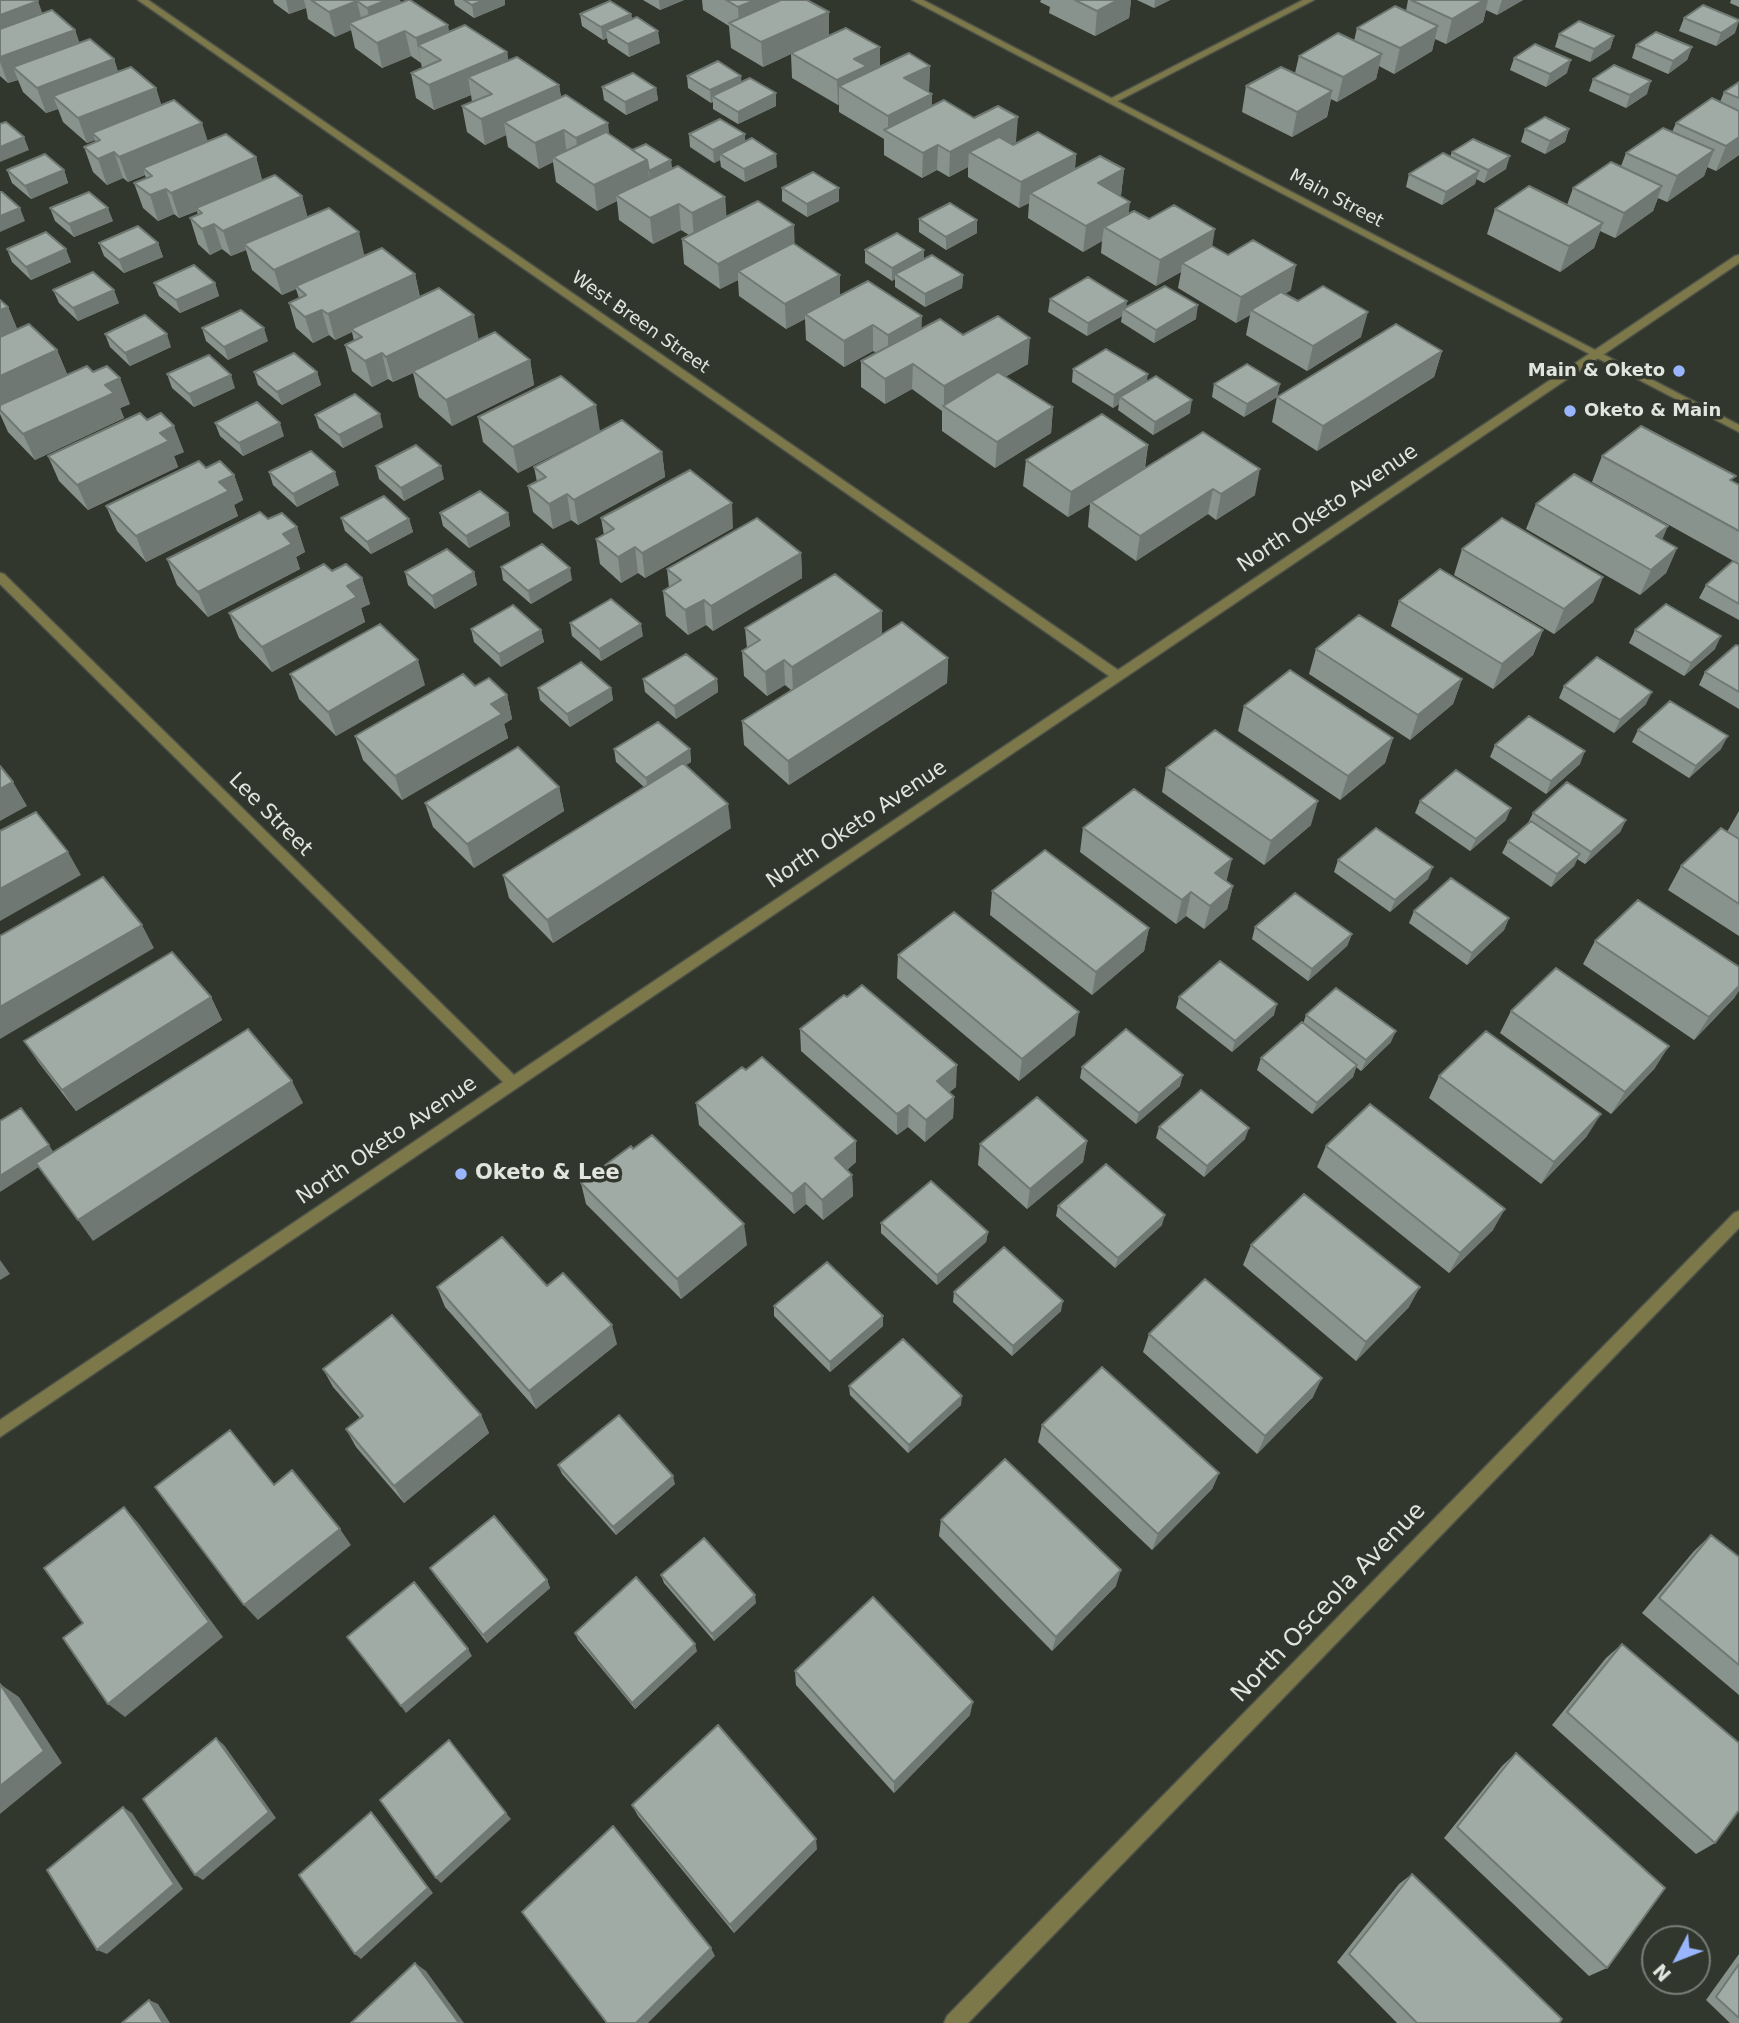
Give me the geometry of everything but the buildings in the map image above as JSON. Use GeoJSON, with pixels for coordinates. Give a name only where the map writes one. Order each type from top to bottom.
{"type":"FeatureCollection","features":[{"type":"Feature","properties":{"kind":"street","name":"West Breen Street"},"geometry":{"type":"LineString","coordinates":[[142,0],[1117,675]]}},
{"type":"Feature","properties":{"kind":"street","name":"Main Street"},"geometry":{"type":"LineString","coordinates":[[916,0],[1739,429]]}},
{"type":"Feature","properties":{"kind":"street"},"geometry":{"type":"LineString","coordinates":[[1111,101],[1310,0]]}},
{"type":"Feature","properties":{"kind":"street","name":"North Oketo Avenue"},"geometry":{"type":"LineString","coordinates":[[0,1429],[1739,258]]}},
{"type":"Feature","properties":{"kind":"street","name":"Lee Street"},"geometry":{"type":"LineString","coordinates":[[0,577],[512,1082]]}},
{"type":"Feature","properties":{"kind":"street","name":"North Osceola Avenue"},"geometry":{"type":"LineString","coordinates":[[954,2023],[1739,1218]]}},
{"type":"Feature","properties":{"kind":"place","name":"Main & Oketo"},"geometry":{"type":"Point","coordinates":[1679,371]}},
{"type":"Feature","properties":{"kind":"place","name":"Oketo & Main"},"geometry":{"type":"Point","coordinates":[1570,411]}},
{"type":"Feature","properties":{"kind":"place","name":"Oketo & Lee"},"geometry":{"type":"Point","coordinates":[461,1174]}}]}
